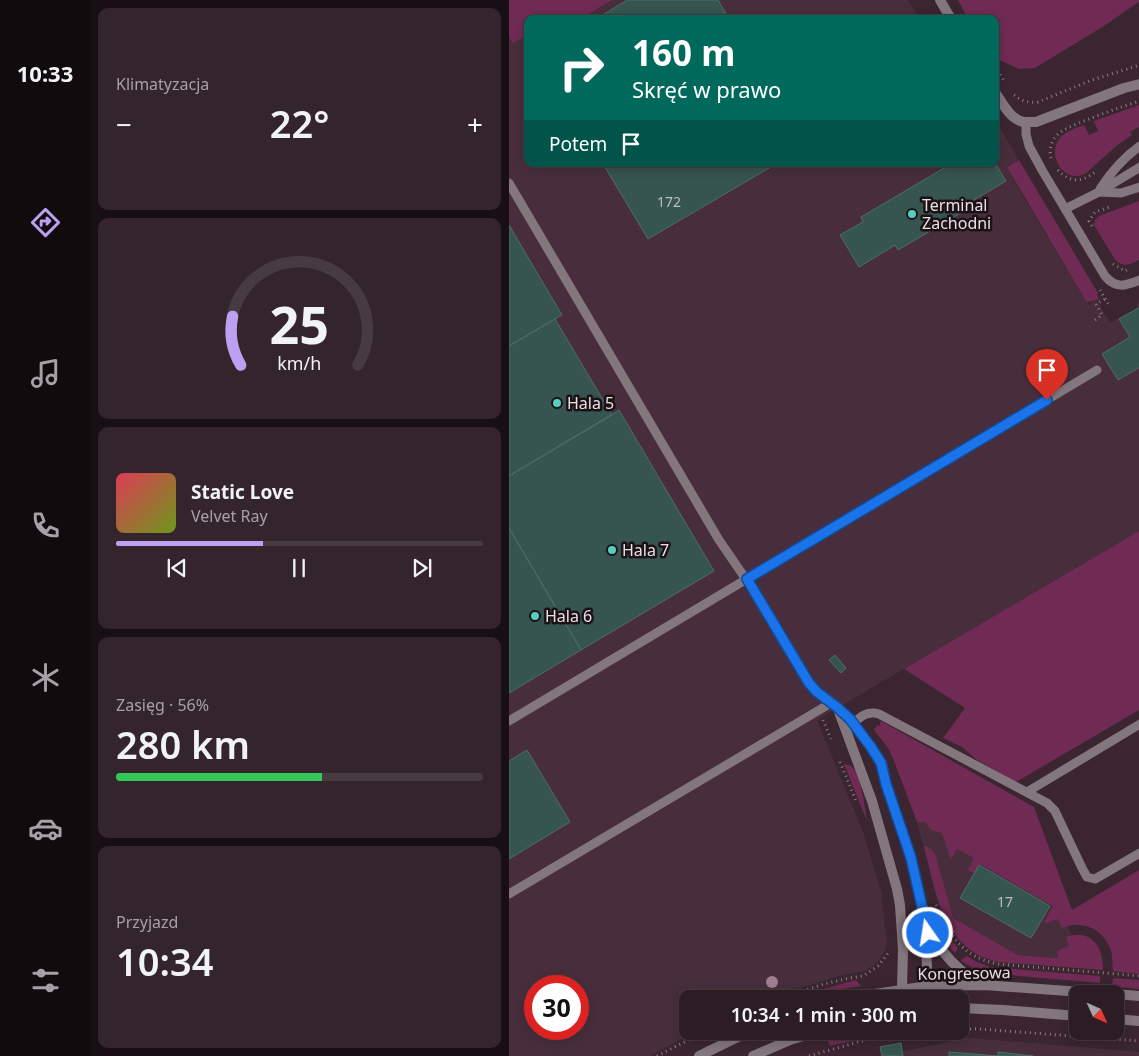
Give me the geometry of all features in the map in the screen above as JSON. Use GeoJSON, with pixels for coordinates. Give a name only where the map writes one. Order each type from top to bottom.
{"type":"FeatureCollection","features":[{"type":"Feature","properties":{"kind":"street"},"geometry":{"type":"LineString","coordinates":[[940,0],[949,15]]}},
{"type":"Feature","properties":{"kind":"street"},"geometry":{"type":"LineString","coordinates":[[999,98],[1016,119],[1036,122],[1139,84]]}},
{"type":"Feature","properties":{"kind":"street"},"geometry":{"type":"LineString","coordinates":[[835,706],[850,719],[849,727],[897,889],[903,950],[903,989]]}},
{"type":"Feature","properties":{"kind":"street"},"geometry":{"type":"LineString","coordinates":[[849,727],[871,747],[881,763],[886,784],[911,858],[928,933],[926,946],[928,986],[926,990]]}},
{"type":"Feature","properties":{"kind":"street"},"geometry":{"type":"LineString","coordinates":[[928,933],[956,966],[966,975],[984,985]]}},
{"type":"Feature","properties":{"kind":"street","name":"Kongresowa"},"geometry":{"type":"LineString","coordinates":[[898,990],[928,986],[984,985],[1069,991]]}},
{"type":"Feature","properties":{"kind":"street"},"geometry":{"type":"LineString","coordinates":[[1124,995],[1139,996]]}},
{"type":"Feature","properties":{"kind":"street"},"geometry":{"type":"LineString","coordinates":[[969,1008],[1069,1015]]}},
{"type":"Feature","properties":{"kind":"street"},"geometry":{"type":"LineString","coordinates":[[1124,1020],[1139,1021]]}},
{"type":"Feature","properties":{"kind":"street"},"geometry":{"type":"LineString","coordinates":[[699,1056],[732,1040]]}},
{"type":"Feature","properties":{"kind":"street"},"geometry":{"type":"LineString","coordinates":[[753,1056],[790,1040]]}},
{"type":"Feature","properties":{"kind":"lane"},"geometry":{"type":"LineString","coordinates":[[1026,122],[1025,134],[1029,146],[1105,276],[1111,282],[1123,285],[1139,280]]}},
{"type":"Feature","properties":{"kind":"lane"},"geometry":{"type":"LineString","coordinates":[[1099,192],[1109,175],[1121,161],[1139,146]]}},
{"type":"Feature","properties":{"kind":"lane"},"geometry":{"type":"LineString","coordinates":[[1065,209],[1099,192],[1139,167]]}},
{"type":"Feature","properties":{"kind":"lane"},"geometry":{"type":"LineString","coordinates":[[509,183],[719,540],[747,579],[804,675],[817,692],[835,706],[509,894]]}},
{"type":"Feature","properties":{"kind":"lane"},"geometry":{"type":"LineString","coordinates":[[1099,192],[1121,193],[1139,187]]}},
{"type":"Feature","properties":{"kind":"lane"},"geometry":{"type":"LineString","coordinates":[[509,721],[1097,370]]}},
{"type":"Feature","properties":{"kind":"lane"},"geometry":{"type":"LineString","coordinates":[[849,727],[869,712],[879,714],[1047,803],[1055,811],[1087,877],[1095,879],[1139,853]]}},
{"type":"Feature","properties":{"kind":"lane"},"geometry":{"type":"LineString","coordinates":[[1027,792],[1139,724]]}},
{"type":"Feature","properties":{"kind":"path"},"geometry":{"type":"LineString","coordinates":[[999,73],[1014,95],[1019,99],[1032,103],[1092,80],[1139,65]]}},
{"type":"Feature","properties":{"kind":"path"},"geometry":{"type":"LineString","coordinates":[[1099,168],[1091,175],[1079,180],[1069,179],[1063,175],[1054,164],[1050,154],[1055,137],[1071,126],[1110,110],[1139,101]]}},
{"type":"Feature","properties":{"kind":"path"},"geometry":{"type":"LineString","coordinates":[[1093,229],[1089,221],[1095,212],[1113,206]]}},
{"type":"Feature","properties":{"kind":"path"},"geometry":{"type":"LineString","coordinates":[[1109,258],[1114,265],[1125,271],[1135,268]]}},
{"type":"Feature","properties":{"kind":"path"},"geometry":{"type":"LineString","coordinates":[[1095,320],[1102,315],[1096,304],[1105,299]]}},
{"type":"Feature","properties":{"kind":"path"},"geometry":{"type":"LineString","coordinates":[[822,717],[831,739]]}},
{"type":"Feature","properties":{"kind":"path"},"geometry":{"type":"LineString","coordinates":[[933,898],[953,936],[965,950],[985,961],[998,964],[1139,976]]}},
{"type":"Feature","properties":{"kind":"path"},"geometry":{"type":"LineString","coordinates":[[806,990],[824,984],[863,976],[878,966],[890,950]]}},
{"type":"Feature","properties":{"kind":"path"},"geometry":{"type":"LineString","coordinates":[[969,1029],[1139,1041]]}},
{"type":"Feature","properties":{"kind":"path"},"geometry":{"type":"LineString","coordinates":[[657,1056],[688,1040]]}},
{"type":"Feature","properties":{"kind":"path"},"geometry":{"type":"LineString","coordinates":[[809,1056],[869,1040]]}},
{"type":"Feature","properties":{"kind":"shaded area"},"geometry":{"type":"Polygon","coordinates":[[[509,0],[908,0],[917,15],[524,15],[524,167],[999,167],[999,127],[1019,160],[1007,166],[1013,179],[1088,305],[1097,300],[1110,323],[1136,309],[1139,298],[1139,531],[817,720],[863,832],[881,891],[887,942],[885,951],[877,963],[865,971],[839,976],[794,990],[679,990],[679,1040],[650,1056],[509,1056],[509,0]]]}},
{"type":"Feature","properties":{"kind":"shaded area"},"geometry":{"type":"Polygon","coordinates":[[[509,0],[612,0],[587,15],[524,15],[524,37],[513,43],[509,36],[509,0]]]}},
{"type":"Feature","properties":{"kind":"shaded area"},"geometry":{"type":"Polygon","coordinates":[[[958,0],[1140,1],[1104,26],[1035,68],[1019,69],[999,60],[999,15],[966,15],[958,0]]]}},
{"type":"Feature","properties":{"kind":"shaded area"},"geometry":{"type":"Polygon","coordinates":[[[1139,105],[1139,127],[1130,132],[1132,135],[1115,147],[1085,174],[1072,176],[1061,169],[1056,159],[1055,148],[1062,136],[1084,125],[1089,135],[1098,131],[1094,121],[1139,105]]]}},
{"type":"Feature","properties":{"kind":"shaded area"},"geometry":{"type":"Polygon","coordinates":[[[1019,160],[1098,293],[1098,300],[1087,303],[1007,167],[1019,160]]]}},
{"type":"Feature","properties":{"kind":"shaded area"},"geometry":{"type":"Polygon","coordinates":[[[1139,201],[1139,260],[1123,264],[1114,258],[1094,225],[1095,220],[1099,216],[1139,201]]]}},
{"type":"Feature","properties":{"kind":"shaded area"},"geometry":{"type":"Polygon","coordinates":[[[1139,531],[1139,710],[1016,782],[977,760],[962,747],[943,738],[965,708],[904,669],[1139,531]]]}},
{"type":"Feature","properties":{"kind":"shaded area"},"geometry":{"type":"Polygon","coordinates":[[[881,721],[1034,807],[1072,910],[1139,870],[1139,974],[1113,971],[1111,951],[1103,937],[1092,928],[1078,925],[1062,928],[1058,919],[1047,923],[1044,922],[1053,906],[980,864],[974,873],[968,870],[974,858],[957,849],[951,860],[942,833],[931,830],[925,822],[917,822],[888,748],[874,730],[881,721]]]}},
{"type":"Feature","properties":{"kind":"shaded area"},"geometry":{"type":"Polygon","coordinates":[[[844,764],[852,767],[858,777],[867,821],[844,764]]]}},
{"type":"Feature","properties":{"kind":"shaded area"},"geometry":{"type":"Polygon","coordinates":[[[917,822],[925,822],[1057,900],[1082,960],[1018,955],[953,918],[947,921],[939,905],[917,822]]]}},
{"type":"Feature","properties":{"kind":"shaded area"},"geometry":{"type":"Polygon","coordinates":[[[926,846],[935,854],[953,918],[1018,955],[1058,958],[1057,951],[1069,946],[1066,937],[1082,935],[1089,937],[1098,947],[1101,954],[1103,970],[998,962],[976,954],[964,945],[946,920],[935,891],[924,847],[926,846]]]}},
{"type":"Feature","properties":{"kind":"shaded area"},"geometry":{"type":"Polygon","coordinates":[[[932,906],[958,948],[955,953],[939,931],[932,906]]]}},
{"type":"Feature","properties":{"kind":"shaded area"},"geometry":{"type":"Polygon","coordinates":[[[967,956],[990,967],[1100,976],[1100,983],[985,973],[961,961],[967,956]]]}},
{"type":"Feature","properties":{"kind":"shaded area"},"geometry":{"type":"Polygon","coordinates":[[[1113,978],[1139,980],[1139,989],[1124,987],[1124,985],[1112,985],[1113,978]]]}},
{"type":"Feature","properties":{"kind":"shaded area"},"geometry":{"type":"Polygon","coordinates":[[[856,980],[861,986],[836,990],[820,990],[856,980]]]}},
{"type":"Feature","properties":{"kind":"shaded area"},"geometry":{"type":"Polygon","coordinates":[[[969,1038],[1140,1052],[1139,1056],[880,1056],[959,1040],[969,1040],[969,1038]]]}},
{"type":"Feature","properties":{"kind":"shaded area"},"geometry":{"type":"Polygon","coordinates":[[[827,1040],[856,1040],[830,1046],[827,1040]]]}},
{"type":"Feature","properties":{"kind":"building"},"geometry":{"type":"Polygon","coordinates":[[[627,0],[718,0],[727,15],[603,15],[627,0]]]}},
{"type":"Feature","properties":{"kind":"building"},"geometry":{"type":"Polygon","coordinates":[[[605,167],[771,167],[648,239],[605,167]]]}},
{"type":"Feature","properties":{"kind":"building","name":"Terminal Zachodni"},"geometry":{"type":"Polygon","coordinates":[[[946,167],[997,167],[1006,181],[962,207],[964,211],[898,250],[895,245],[859,267],[840,235],[863,222],[861,217],[946,167]]]}},
{"type":"Feature","properties":{"kind":"building"},"geometry":{"type":"Polygon","coordinates":[[[509,225],[562,315],[509,346],[509,225]]]}},
{"type":"Feature","properties":{"kind":"building"},"geometry":{"type":"Polygon","coordinates":[[[1140,307],[1140,367],[1118,380],[1102,354],[1130,337],[1119,319],[1140,307]]]}},
{"type":"Feature","properties":{"kind":"building","name":"Hala 5"},"geometry":{"type":"Polygon","coordinates":[[[555,319],[612,415],[509,476],[509,346],[555,319]]]}},
{"type":"Feature","properties":{"kind":"building","name":"Hala 7"},"geometry":{"type":"Polygon","coordinates":[[[619,410],[714,571],[581,650],[509,528],[509,476],[619,410]]]}},
{"type":"Feature","properties":{"kind":"building","name":"Hala 6"},"geometry":{"type":"Polygon","coordinates":[[[509,528],[581,650],[509,693],[509,528]]]}},
{"type":"Feature","properties":{"kind":"building"},"geometry":{"type":"Polygon","coordinates":[[[835,655],[846,668],[841,673],[829,660],[835,655]]]}},
{"type":"Feature","properties":{"kind":"building"},"geometry":{"type":"Polygon","coordinates":[[[527,750],[570,822],[509,859],[509,761],[527,750]]]}},
{"type":"Feature","properties":{"kind":"building"},"geometry":{"type":"Polygon","coordinates":[[[979,865],[1050,906],[1031,938],[960,898],[979,865]]]}},
{"type":"Feature","properties":{"kind":"building"},"geometry":{"type":"Polygon","coordinates":[[[901,1043],[903,1056],[882,1056],[880,1047],[901,1043]]]}},
{"type":"Feature","properties":{"kind":"building"},"geometry":{"type":"Polygon","coordinates":[[[949,1052],[998,1056],[949,1056],[949,1052]]]}},
{"type":"Feature","properties":{"kind":"building"},"geometry":{"type":"Polygon","coordinates":[[[998,1052],[1033,1056],[998,1056],[998,1052]]]}},
{"type":"Feature","properties":{"kind":"place","name":"Terminal Zachodni"},"geometry":{"type":"Point","coordinates":[912,214]}},
{"type":"Feature","properties":{"kind":"place","name":"Hala 5"},"geometry":{"type":"Point","coordinates":[557,403]}},
{"type":"Feature","properties":{"kind":"place","name":"Hala 7"},"geometry":{"type":"Point","coordinates":[612,550]}},
{"type":"Feature","properties":{"kind":"place","name":"Hala 6"},"geometry":{"type":"Point","coordinates":[535,616]}},
{"type":"Feature","properties":{"kind":"route"},"geometry":{"type":"LineString","coordinates":[[928,933],[911,858],[879,758],[844,712],[817,692],[809,683],[747,579],[1047,400]]}}]}
